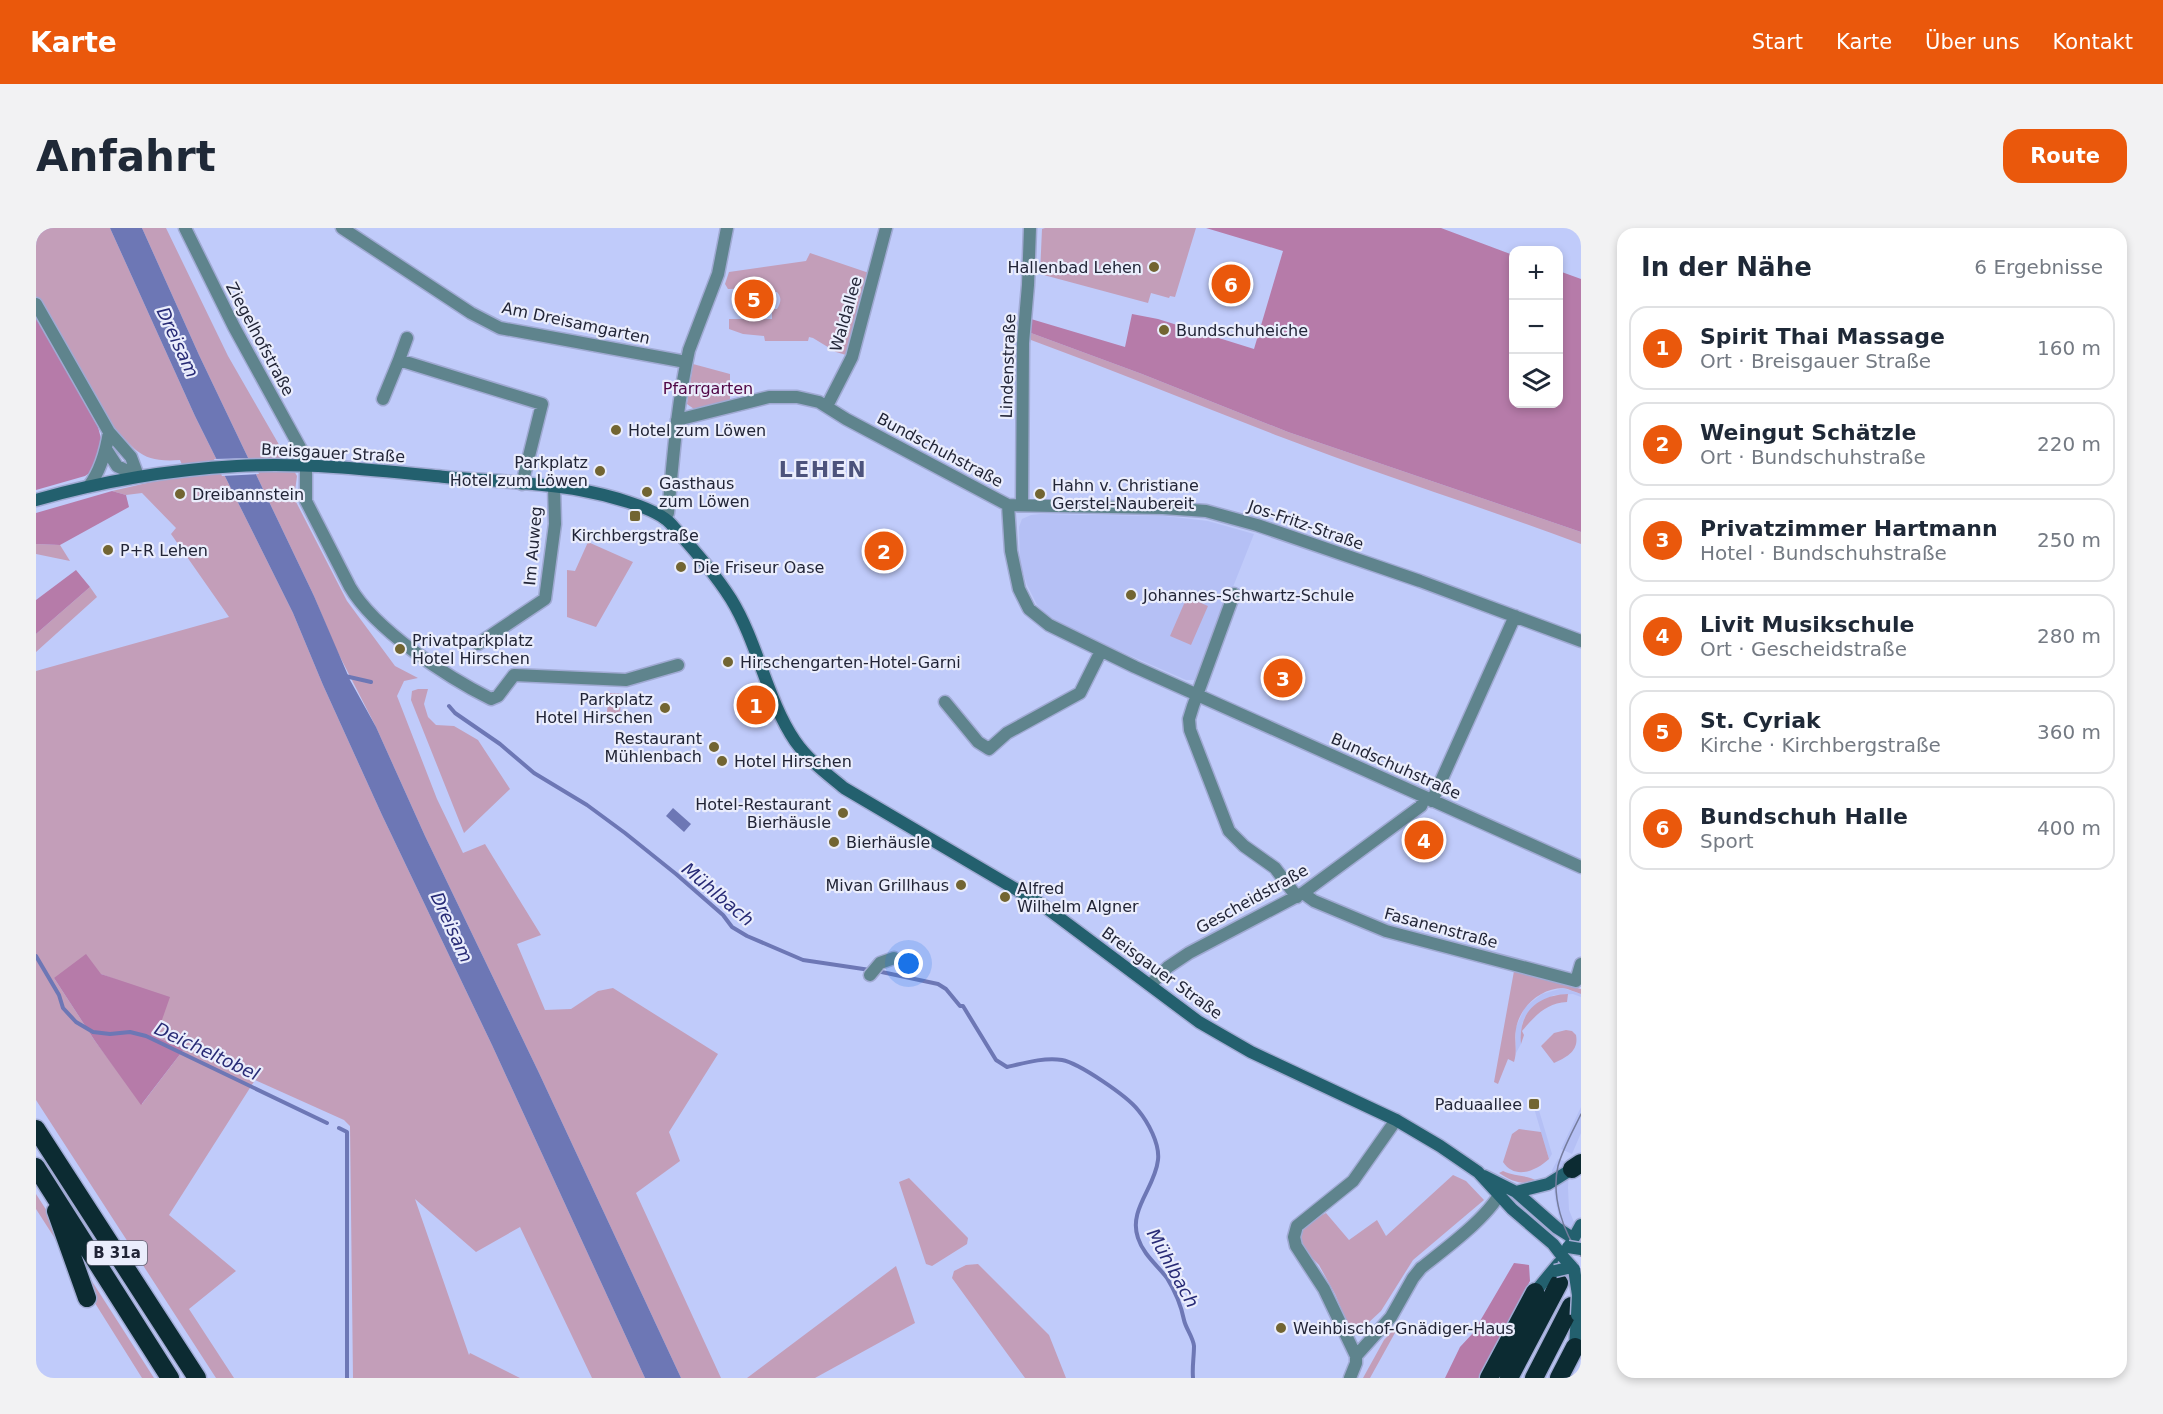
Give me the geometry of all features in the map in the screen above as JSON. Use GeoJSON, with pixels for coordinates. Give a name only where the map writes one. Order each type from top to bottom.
{"type":"FeatureCollection","features":[{"type":"Feature","properties":{"kind":"highway","name":"B 31a"},"geometry":{"type":"LineString","coordinates":[[36,1129],[197,1378]]}},
{"type":"Feature","properties":{"kind":"highway","name":"B 31a"},"geometry":{"type":"LineString","coordinates":[[41,1174],[170,1378]]}},
{"type":"Feature","properties":{"kind":"highway"},"geometry":{"type":"LineString","coordinates":[[41,1174],[87,1298]]}},
{"type":"Feature","properties":{"kind":"highway"},"geometry":{"type":"LineString","coordinates":[[1489,1378],[1549,1281]]}},
{"type":"Feature","properties":{"kind":"highway"},"geometry":{"type":"LineString","coordinates":[[1509,1378],[1549,1281]]}},
{"type":"Feature","properties":{"kind":"highway"},"geometry":{"type":"LineString","coordinates":[[1534,1378],[1574,1310]]}},
{"type":"Feature","properties":{"kind":"highway"},"geometry":{"type":"LineString","coordinates":[[1559,1378],[1578,1343]]}},
{"type":"Feature","properties":{"kind":"street","name":"Ziegelhofstraße"},"geometry":{"type":"LineString","coordinates":[[185,228],[243,345],[295,436],[306,465]]}},
{"type":"Feature","properties":{"kind":"street","name":"Am Dreisamgarten"},"geometry":{"type":"LineString","coordinates":[[342,228],[471,313],[500,328],[686,362]]}},
{"type":"Feature","properties":{"kind":"street"},"geometry":{"type":"LineString","coordinates":[[664,518],[668,513],[677,420],[686,362],[718,274],[728,228]]}},
{"type":"Feature","properties":{"kind":"street","name":"Waldallee"},"geometry":{"type":"LineString","coordinates":[[827,406],[852,357],[886,228]]}},
{"type":"Feature","properties":{"kind":"street","name":"Lindenstraße"},"geometry":{"type":"LineString","coordinates":[[1022,505],[1023,343],[1030,228]]}},
{"type":"Feature","properties":{"kind":"street"},"geometry":{"type":"LineString","coordinates":[[36,304],[109,432],[131,457],[138,476]]}},
{"type":"Feature","properties":{"kind":"street"},"geometry":{"type":"LineString","coordinates":[[383,399],[407,338]]}},
{"type":"Feature","properties":{"kind":"street"},"geometry":{"type":"LineString","coordinates":[[399,360],[542,404],[522,484]]}},
{"type":"Feature","properties":{"kind":"street","name":"Bundschuhstraße"},"geometry":{"type":"LineString","coordinates":[[677,420],[769,398],[797,397],[827,406],[846,419],[1008,505],[1011,551],[1019,588],[1029,609],[1049,626],[1581,867]]}},
{"type":"Feature","properties":{"kind":"street"},"geometry":{"type":"LineString","coordinates":[[89,486],[97,476],[109,432]]}},
{"type":"Feature","properties":{"kind":"street"},"geometry":{"type":"LineString","coordinates":[[106,449],[117,466],[138,476]]}},
{"type":"Feature","properties":{"kind":"street","name":"Breisgauer Straße"},"geometry":{"type":"LineString","coordinates":[[36,500],[138,476],[198,469],[306,465],[554,486],[608,497],[638,506],[664,518],[697,552],[731,598],[752,642],[783,721],[793,739],[814,764],[844,788],[1041,904],[1193,1018],[1251,1052],[1396,1120],[1440,1146],[1478,1172],[1566,1244]]}},
{"type":"Feature","properties":{"kind":"street"},"geometry":{"type":"LineString","coordinates":[[306,465],[306,501],[356,598],[404,643],[460,684],[491,699],[498,696],[514,675],[626,680],[678,665]]}},
{"type":"Feature","properties":{"kind":"street","name":"Im Auweg"},"geometry":{"type":"LineString","coordinates":[[477,644],[545,599],[555,524],[554,486]]}},
{"type":"Feature","properties":{"kind":"street","name":"Jos-Fritz-Straße"},"geometry":{"type":"LineString","coordinates":[[1008,505],[1206,511],[1260,526],[1581,641]]}},
{"type":"Feature","properties":{"kind":"street"},"geometry":{"type":"LineString","coordinates":[[1197,695],[1234,594]]}},
{"type":"Feature","properties":{"kind":"street","name":"Gescheidstraße"},"geometry":{"type":"LineString","coordinates":[[1150,985],[1189,953],[1300,895],[1428,799],[1515,616]]}},
{"type":"Feature","properties":{"kind":"street"},"geometry":{"type":"LineString","coordinates":[[945,702],[978,742],[988,749],[1007,733],[1080,693],[1101,651]]}},
{"type":"Feature","properties":{"kind":"street","name":"Fasanenstraße"},"geometry":{"type":"LineString","coordinates":[[1197,695],[1189,719],[1190,730],[1229,831],[1244,846],[1275,868],[1300,895],[1386,931],[1576,981],[1581,964]]}},
{"type":"Feature","properties":{"kind":"street"},"geometry":{"type":"LineString","coordinates":[[870,975],[880,963],[894,958]]}},
{"type":"Feature","properties":{"kind":"street"},"geometry":{"type":"LineString","coordinates":[[1350,1378],[1356,1364],[1356,1356],[1324,1288],[1296,1246],[1294,1237],[1297,1226],[1353,1181],[1396,1120]]}},
{"type":"Feature","properties":{"kind":"street"},"geometry":{"type":"LineString","coordinates":[[1516,1192],[1548,1184],[1577,1166]]}},
{"type":"Feature","properties":{"kind":"street","name":"Breisgauer Straße"},"geometry":{"type":"LineString","coordinates":[[1501,1191],[1516,1192],[1566,1244]]}},
{"type":"Feature","properties":{"kind":"street"},"geometry":{"type":"LineString","coordinates":[[1356,1356],[1391,1317],[1421,1268],[1476,1221],[1501,1191]]}},
{"type":"Feature","properties":{"kind":"street"},"geometry":{"type":"LineString","coordinates":[[1549,1281],[1566,1244],[1581,1225]]}},
{"type":"Feature","properties":{"kind":"street"},"geometry":{"type":"LineString","coordinates":[[1566,1244],[1576,1269],[1578,1295],[1574,1310],[1578,1343]]}},
{"type":"Feature","properties":{"kind":"street"},"geometry":{"type":"LineString","coordinates":[[1549,1281],[1576,1269]]}},
{"type":"Feature","properties":{"kind":"shaded area"},"geometry":{"type":"Polygon","coordinates":[[[1206,228],[1441,228],[1509,254],[1509,408],[1563,408],[1563,272],[1581,279],[1581,532],[1288,432],[1031,333],[1031,319],[1125,347],[1132,314],[1158,319],[1254,349],[1283,251],[1206,228]]]}},
{"type":"Feature","properties":{"kind":"shaded area"},"geometry":{"type":"Polygon","coordinates":[[[36,316],[98,427],[102,442],[94,470],[85,476],[36,490],[36,316]]]}},
{"type":"Feature","properties":{"kind":"shaded area"},"geometry":{"type":"Polygon","coordinates":[[[112,491],[126,495],[129,507],[60,545],[36,544],[36,513],[112,491]]]}},
{"type":"Feature","properties":{"kind":"shaded area","name":"Johannes-Schwartz-Schule"},"geometry":{"type":"Polygon","coordinates":[[[1040,514],[1165,516],[1208,521],[1254,534],[1196,680],[1186,680],[1071,630],[1046,614],[1037,605],[1020,563],[1019,527],[1022,519],[1040,514]]]}},
{"type":"Feature","properties":{"kind":"shaded area"},"geometry":{"type":"Polygon","coordinates":[[[76,570],[90,587],[36,634],[36,600],[76,570]]]}},
{"type":"Feature","properties":{"kind":"shaded area"},"geometry":{"type":"Polygon","coordinates":[[[86,954],[101,974],[170,997],[156,1037],[184,1049],[141,1105],[54,978],[86,954]]]}},
{"type":"Feature","properties":{"kind":"shaded area"},"geometry":{"type":"Polygon","coordinates":[[[1563,988],[1581,994],[1581,997],[1573,994],[1554,995],[1535,1005],[1522,1024],[1521,1044],[1516,1053],[1516,1027],[1525,1007],[1542,994],[1563,988]]]}},
{"type":"Feature","properties":{"kind":"shaded area"},"geometry":{"type":"Polygon","coordinates":[[[1535,1097],[1552,1154],[1549,1159],[1531,1098],[1535,1097]]]}},
{"type":"Feature","properties":{"kind":"shaded area"},"geometry":{"type":"Polygon","coordinates":[[[1581,1107],[1581,1133],[1572,1154],[1561,1149],[1581,1107]]]}},
{"type":"Feature","properties":{"kind":"shaded area"},"geometry":{"type":"Polygon","coordinates":[[[1558,1159],[1566,1162],[1569,1171],[1569,1210],[1574,1222],[1571,1229],[1560,1223],[1555,1199],[1552,1170],[1558,1159]]]}},
{"type":"Feature","properties":{"kind":"shaded area"},"geometry":{"type":"Polygon","coordinates":[[[1514,1263],[1529,1265],[1530,1281],[1479,1378],[1445,1378],[1460,1347],[1473,1333],[1514,1263]]]}},
{"type":"Feature","properties":{"kind":"green space"},"geometry":{"type":"Polygon","coordinates":[[[36,228],[110,228],[195,416],[293,613],[382,815],[492,1045],[645,1378],[592,1378],[520,1227],[476,1252],[415,1199],[469,1355],[470,1353],[520,1378],[353,1378],[350,1126],[344,1120],[255,1080],[169,1215],[236,1271],[189,1309],[234,1378],[216,1378],[36,1100],[36,671],[229,617],[171,534],[176,528],[142,493],[126,495],[112,491],[186,474],[180,460],[147,457],[133,447],[110,423],[98,427],[36,316],[36,228]],[[101,974],[54,978],[95,1041],[142,1104],[184,1049],[156,1037],[125,983],[101,974]]]}},
{"type":"Feature","properties":{"kind":"green space"},"geometry":{"type":"Polygon","coordinates":[[[142,228],[166,228],[228,356],[297,476],[294,498],[347,601],[395,666],[418,678],[404,681],[397,696],[437,799],[463,853],[485,844],[541,935],[517,944],[545,1010],[571,1009],[598,991],[613,988],[718,1054],[669,1132],[680,1161],[636,1193],[721,1378],[681,1378],[539,1073],[425,836],[376,727],[336,649],[314,596],[199,355],[142,228]]]}},
{"type":"Feature","properties":{"kind":"green space","name":"Hallenbad Lehen"},"geometry":{"type":"Polygon","coordinates":[[[1196,228],[1175,297],[1170,296],[1169,298],[1151,293],[1148,303],[1040,274],[1042,229],[1196,228]]]}},
{"type":"Feature","properties":{"kind":"green space"},"geometry":{"type":"Polygon","coordinates":[[[810,253],[869,273],[846,355],[809,337],[808,341],[765,341],[764,336],[743,334],[729,329],[729,319],[743,319],[743,315],[763,314],[763,319],[772,319],[772,309],[777,309],[780,296],[777,292],[771,292],[771,284],[761,284],[761,288],[728,289],[725,284],[729,272],[806,261],[810,253]]]}},
{"type":"Feature","properties":{"kind":"green space"},"geometry":{"type":"Polygon","coordinates":[[[1031,333],[1288,432],[1581,532],[1581,544],[1281,437],[1031,340],[1031,333]]]}},
{"type":"Feature","properties":{"kind":"green space","name":"Pfarrgarten"},"geometry":{"type":"Polygon","coordinates":[[[693,364],[730,374],[730,400],[694,409],[687,404],[693,364]]]}},
{"type":"Feature","properties":{"kind":"green space"},"geometry":{"type":"Polygon","coordinates":[[[588,542],[633,562],[596,627],[567,617],[567,570],[575,571],[588,542]]]}},
{"type":"Feature","properties":{"kind":"green space"},"geometry":{"type":"Polygon","coordinates":[[[36,544],[60,545],[70,561],[36,554],[36,544]]]}},
{"type":"Feature","properties":{"kind":"green space"},"geometry":{"type":"Polygon","coordinates":[[[90,587],[97,597],[36,652],[36,634],[90,587]]]}},
{"type":"Feature","properties":{"kind":"green space"},"geometry":{"type":"Polygon","coordinates":[[[1187,597],[1208,606],[1191,645],[1170,636],[1187,597]]]}},
{"type":"Feature","properties":{"kind":"green space"},"geometry":{"type":"Polygon","coordinates":[[[428,689],[424,704],[428,717],[436,725],[454,726],[478,740],[510,789],[464,833],[411,700],[412,691],[428,689]]]}},
{"type":"Feature","properties":{"kind":"green space"},"geometry":{"type":"Polygon","coordinates":[[[608,693],[628,694],[630,697],[629,703],[621,703],[620,714],[607,714],[608,693]]]}},
{"type":"Feature","properties":{"kind":"green space"},"geometry":{"type":"Polygon","coordinates":[[[1514,971],[1581,989],[1581,994],[1563,988],[1554,989],[1539,995],[1526,1007],[1516,1029],[1514,1062],[1508,1059],[1498,1084],[1494,1082],[1514,971]]]}},
{"type":"Feature","properties":{"kind":"green space"},"geometry":{"type":"Polygon","coordinates":[[[1568,994],[1567,1002],[1547,1008],[1532,1020],[1522,1031],[1524,1035],[1521,1044],[1521,1033],[1523,1023],[1532,1008],[1547,998],[1568,994]]]}},
{"type":"Feature","properties":{"kind":"green space"},"geometry":{"type":"Polygon","coordinates":[[[1566,1030],[1576,1035],[1576,1045],[1567,1056],[1554,1063],[1541,1046],[1554,1033],[1566,1030]]]}},
{"type":"Feature","properties":{"kind":"green space"},"geometry":{"type":"Polygon","coordinates":[[[1519,1129],[1541,1132],[1549,1159],[1526,1172],[1513,1171],[1503,1162],[1512,1134],[1519,1129]]]}},
{"type":"Feature","properties":{"kind":"green space"},"geometry":{"type":"Polygon","coordinates":[[[1503,1171],[1537,1181],[1517,1182],[1499,1173],[1503,1171]]]}},
{"type":"Feature","properties":{"kind":"green space"},"geometry":{"type":"Polygon","coordinates":[[[1453,1175],[1466,1181],[1484,1200],[1413,1260],[1381,1311],[1353,1337],[1335,1294],[1319,1265],[1300,1246],[1304,1229],[1326,1213],[1349,1240],[1377,1220],[1386,1236],[1453,1175]]]}},
{"type":"Feature","properties":{"kind":"green space"},"geometry":{"type":"Polygon","coordinates":[[[909,1178],[968,1238],[967,1244],[932,1266],[926,1264],[899,1182],[909,1178]]]}},
{"type":"Feature","properties":{"kind":"green space"},"geometry":{"type":"Polygon","coordinates":[[[36,1194],[154,1378],[142,1378],[88,1292],[66,1263],[54,1237],[36,1209],[36,1194]]]}},
{"type":"Feature","properties":{"kind":"green space"},"geometry":{"type":"Polygon","coordinates":[[[978,1264],[1049,1335],[1066,1378],[1025,1378],[952,1278],[954,1271],[966,1265],[978,1264]]]}},
{"type":"Feature","properties":{"kind":"green space"},"geometry":{"type":"Polygon","coordinates":[[[896,1266],[915,1323],[815,1378],[747,1378],[896,1266]]]}},
{"type":"Feature","properties":{"kind":"green space"},"geometry":{"type":"Polygon","coordinates":[[[1401,1322],[1370,1378],[1363,1378],[1384,1340],[1401,1322]]]}},
{"type":"Feature","properties":{"kind":"water","name":"Dreisam"},"geometry":{"type":"Polygon","coordinates":[[[110,228],[142,228],[199,355],[314,596],[350,680],[376,727],[425,836],[539,1073],[681,1378],[645,1378],[492,1045],[382,815],[293,613],[195,416],[110,228]]]}},
{"type":"Feature","properties":{"kind":"water"},"geometry":{"type":"Polygon","coordinates":[[[673,808],[691,824],[684,832],[666,816],[673,808]]]}},
{"type":"Feature","properties":{"kind":"pier"},"geometry":{"type":"Polygon","coordinates":[[[252,458],[259,474],[222,476],[214,459],[252,458]]]}},
{"type":"Feature","properties":{"kind":"waterway","name":"Mühlbach"},"geometry":{"type":"LineString","coordinates":[[345,676],[371,682]]}},
{"type":"Feature","properties":{"kind":"waterway","name":"Mühlbach"},"geometry":{"type":"LineString","coordinates":[[449,706],[534,773],[587,805],[625,833],[723,915],[732,927],[747,936],[803,960],[870,970]]}},
{"type":"Feature","properties":{"kind":"waterway","name":"Deicheltobel"},"geometry":{"type":"LineString","coordinates":[[36,956],[59,995],[63,1008],[76,1022],[93,1032],[110,1034],[130,1032],[146,1036],[327,1123]]}},
{"type":"Feature","properties":{"kind":"waterway","name":"Mühlbach"},"geometry":{"type":"LineString","coordinates":[[877,971],[938,984],[946,989],[960,1006],[963,1006],[996,1060],[1007,1067],[1049,1059],[1070,1062],[1102,1081],[1138,1110],[1152,1134],[1158,1154],[1156,1170],[1136,1218],[1138,1238],[1143,1249],[1167,1278],[1175,1293],[1194,1346],[1193,1378]]}},
{"type":"Feature","properties":{"kind":"waterway","name":"Deicheltobel"},"geometry":{"type":"LineString","coordinates":[[339,1128],[347,1132],[347,1378]]}},
{"type":"Feature","properties":{"kind":"tunnel"},"geometry":{"type":"LineString","coordinates":[[1562,1278],[1581,1239]]}},
{"type":"Feature","properties":{"kind":"tram line"},"geometry":{"type":"LineString","coordinates":[[1581,1114],[1565,1146],[1556,1178],[1560,1214],[1581,1256]]}},
{"type":"Feature","properties":{"kind":"place","name":"Hallenbad Lehen"},"geometry":{"type":"Point","coordinates":[1154,267]}},
{"type":"Feature","properties":{"kind":"place","name":"Bundschuh Halle"},"geometry":{"type":"Point","coordinates":[1231,284]}},
{"type":"Feature","properties":{"kind":"place","name":"St. Cyriak"},"geometry":{"type":"Point","coordinates":[754,299]}},
{"type":"Feature","properties":{"kind":"place","name":"Bundschuheiche"},"geometry":{"type":"Point","coordinates":[1164,330]}},
{"type":"Feature","properties":{"kind":"place","name":"Hotel zum Löwen"},"geometry":{"type":"Point","coordinates":[616,430]}},
{"type":"Feature","properties":{"kind":"place","name":"Parkplatz Hotel zum Löwen"},"geometry":{"type":"Point","coordinates":[600,471]}},
{"type":"Feature","properties":{"kind":"place","name":"Gasthaus zum Löwen"},"geometry":{"type":"Point","coordinates":[647,492]}},
{"type":"Feature","properties":{"kind":"place","name":"Dreibannstein"},"geometry":{"type":"Point","coordinates":[180,494]}},
{"type":"Feature","properties":{"kind":"place","name":"Hahn v. Christiane Gerstel-Naubereit"},"geometry":{"type":"Point","coordinates":[1040,494]}},
{"type":"Feature","properties":{"kind":"place","name":"Kirchbergstraße"},"geometry":{"type":"Point","coordinates":[635,516]}},
{"type":"Feature","properties":{"kind":"place","name":"P+R Lehen"},"geometry":{"type":"Point","coordinates":[108,550]}},
{"type":"Feature","properties":{"kind":"place","name":"Weingut Schätzle"},"geometry":{"type":"Point","coordinates":[884,551]}},
{"type":"Feature","properties":{"kind":"place","name":"Die Friseur Oase"},"geometry":{"type":"Point","coordinates":[681,567]}},
{"type":"Feature","properties":{"kind":"place","name":"Johannes-Schwartz-Schule"},"geometry":{"type":"Point","coordinates":[1131,595]}},
{"type":"Feature","properties":{"kind":"place","name":"Privatparkplatz Hotel Hirschen"},"geometry":{"type":"Point","coordinates":[400,649]}},
{"type":"Feature","properties":{"kind":"place","name":"Hirschengarten-Hotel-Garni"},"geometry":{"type":"Point","coordinates":[728,662]}},
{"type":"Feature","properties":{"kind":"place","name":"Privatzimmer Hartmann"},"geometry":{"type":"Point","coordinates":[1283,678]}},
{"type":"Feature","properties":{"kind":"place","name":"Spirit Thai Massage"},"geometry":{"type":"Point","coordinates":[756,705]}},
{"type":"Feature","properties":{"kind":"place","name":"Parkplatz Hotel Hirschen"},"geometry":{"type":"Point","coordinates":[665,708]}},
{"type":"Feature","properties":{"kind":"place","name":"Restaurant Mühlenbach"},"geometry":{"type":"Point","coordinates":[714,747]}},
{"type":"Feature","properties":{"kind":"place","name":"Hotel Hirschen"},"geometry":{"type":"Point","coordinates":[722,761]}},
{"type":"Feature","properties":{"kind":"place","name":"Hotel-Restaurant Bierhäusle"},"geometry":{"type":"Point","coordinates":[843,813]}},
{"type":"Feature","properties":{"kind":"place","name":"Livit Musikschule"},"geometry":{"type":"Point","coordinates":[1424,840]}},
{"type":"Feature","properties":{"kind":"place","name":"Bierhäusle"},"geometry":{"type":"Point","coordinates":[834,842]}},
{"type":"Feature","properties":{"kind":"place","name":"Mivan Grillhaus"},"geometry":{"type":"Point","coordinates":[961,885]}},
{"type":"Feature","properties":{"kind":"place","name":"Alfred Wilhelm Algner"},"geometry":{"type":"Point","coordinates":[1005,897]}},
{"type":"Feature","properties":{"kind":"place","name":"Paduaallee"},"geometry":{"type":"Point","coordinates":[1534,1104]}},
{"type":"Feature","properties":{"kind":"place","name":"Weihbischof-Gnädiger-Haus"},"geometry":{"type":"Point","coordinates":[1281,1328]}},
{"type":"Feature","properties":{"kind":"district","name":"LEHEN"},"geometry":{"type":"Point","coordinates":[823,469]}}]}
